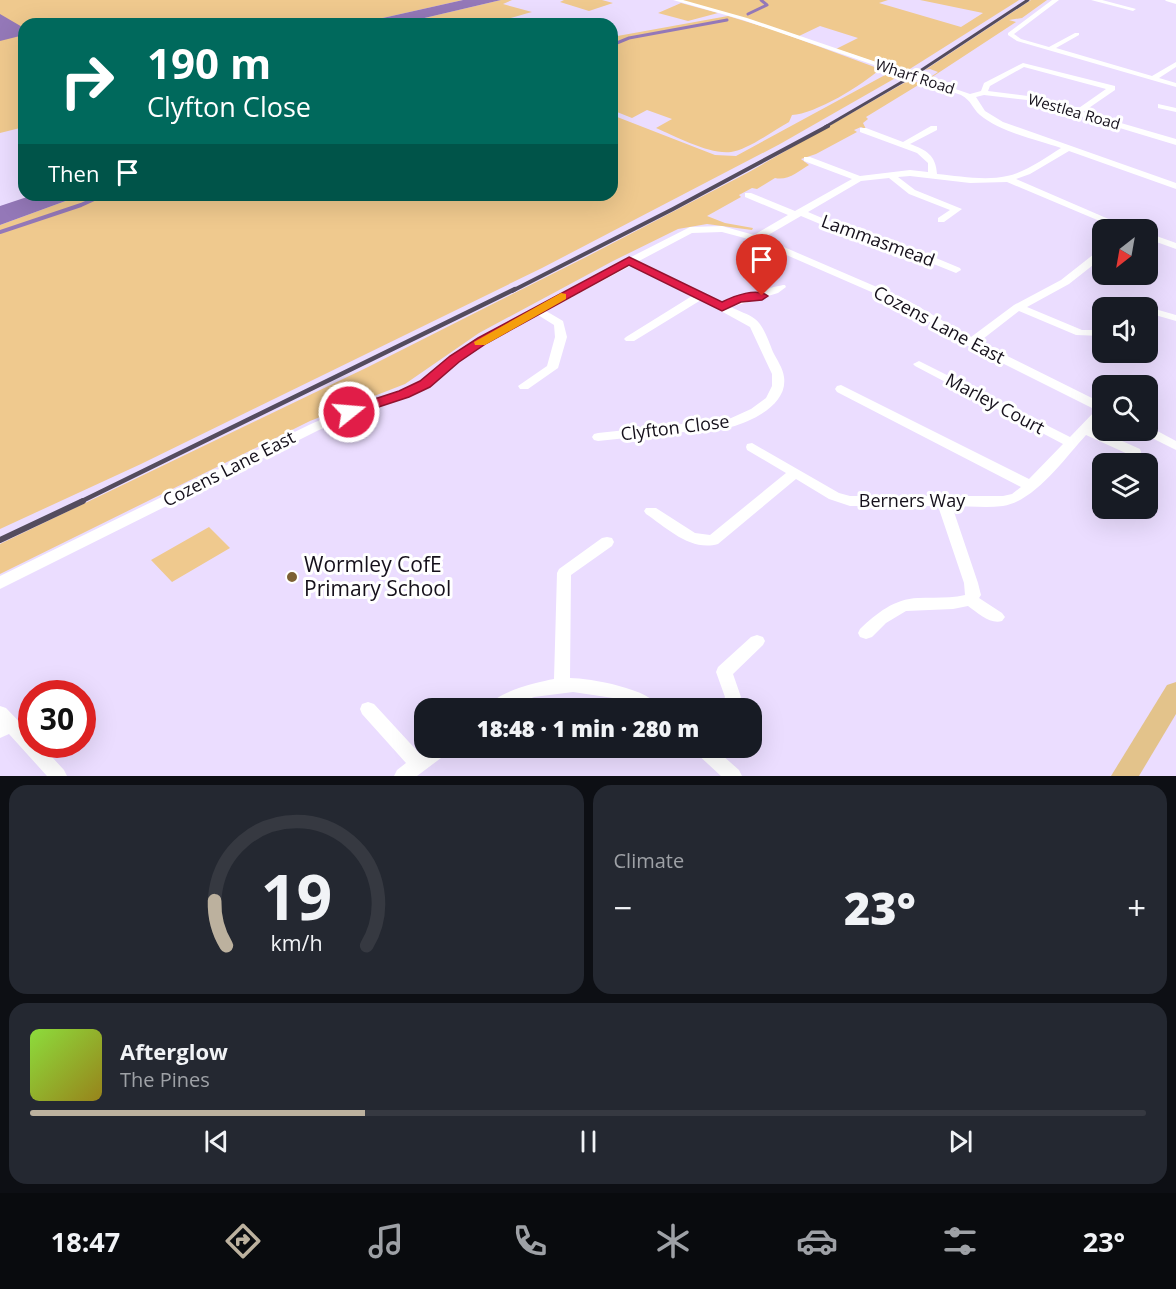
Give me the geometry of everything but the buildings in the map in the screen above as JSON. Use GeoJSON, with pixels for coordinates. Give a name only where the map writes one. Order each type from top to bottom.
{"type":"FeatureCollection","features":[{"type":"Feature","properties":{"kind":"main road"},"geometry":{"type":"LineString","coordinates":[[1133,772],[1176,692]]}},
{"type":"Feature","properties":{"kind":"street","name":"Wharf Road"},"geometry":{"type":"LineString","coordinates":[[676,0],[745,19],[970,96],[979,111],[993,121],[1176,186]]}},
{"type":"Feature","properties":{"kind":"street"},"geometry":{"type":"LineString","coordinates":[[1056,0],[1010,34],[1019,40],[1176,85]]}},
{"type":"Feature","properties":{"kind":"street"},"geometry":{"type":"LineString","coordinates":[[1094,0],[1132,9]]}},
{"type":"Feature","properties":{"kind":"street"},"geometry":{"type":"LineString","coordinates":[[1168,0],[1176,2]]}},
{"type":"Feature","properties":{"kind":"street"},"geometry":{"type":"LineString","coordinates":[[1050,49],[1077,34]]}},
{"type":"Feature","properties":{"kind":"street"},"geometry":{"type":"LineString","coordinates":[[1154,78],[1176,64]]}},
{"type":"Feature","properties":{"kind":"street"},"geometry":{"type":"LineString","coordinates":[[984,93],[987,85],[1023,65],[1112,88],[1077,112]]}},
{"type":"Feature","properties":{"kind":"street","name":"Westlea Road"},"geometry":{"type":"LineString","coordinates":[[970,96],[984,93],[1028,98],[1176,142]]}},
{"type":"Feature","properties":{"kind":"street"},"geometry":{"type":"LineString","coordinates":[[1161,105],[1176,110]]}},
{"type":"Feature","properties":{"kind":"street"},"geometry":{"type":"LineString","coordinates":[[903,145],[933,128]]}},
{"type":"Feature","properties":{"kind":"street"},"geometry":{"type":"LineString","coordinates":[[863,130],[929,156],[933,175]]}},
{"type":"Feature","properties":{"kind":"street","name":"Lammasmead"},"geometry":{"type":"LineString","coordinates":[[755,238],[859,179],[890,175],[933,175],[970,180],[1008,179],[1027,172],[1068,148]]}},
{"type":"Feature","properties":{"kind":"street","name":"Lammasmead"},"geometry":{"type":"LineString","coordinates":[[807,159],[859,179]]}},
{"type":"Feature","properties":{"kind":"street"},"geometry":{"type":"LineString","coordinates":[[890,175],[912,192],[957,209],[941,220]]}},
{"type":"Feature","properties":{"kind":"street","name":"Lammasmead"},"geometry":{"type":"LineString","coordinates":[[1008,179],[1104,219]]}},
{"type":"Feature","properties":{"kind":"street","name":"Lammasmead"},"geometry":{"type":"LineString","coordinates":[[748,195],[873,243],[920,255],[956,270]]}},
{"type":"Feature","properties":{"kind":"street","name":"Cozens Lane East"},"geometry":{"type":"LineString","coordinates":[[0,583],[315,427],[425,384],[473,347],[629,260],[690,230],[722,229],[755,238],[903,302],[970,343],[1092,405]]}},
{"type":"Feature","properties":{"kind":"street"},"geometry":{"type":"LineString","coordinates":[[1158,240],[1176,246]]}},
{"type":"Feature","properties":{"kind":"street","name":"Clyfton Close"},"geometry":{"type":"LineString","coordinates":[[598,437],[731,423],[747,418],[771,398],[778,388],[778,377],[760,332],[752,322],[629,260]]}},
{"type":"Feature","properties":{"kind":"street"},"geometry":{"type":"LineString","coordinates":[[970,343],[1018,307],[1065,282],[1092,261]]}},
{"type":"Feature","properties":{"kind":"street"},"geometry":{"type":"LineString","coordinates":[[722,307],[738,299],[767,295],[781,287]]}},
{"type":"Feature","properties":{"kind":"street"},"geometry":{"type":"LineString","coordinates":[[630,339],[700,296]]}},
{"type":"Feature","properties":{"kind":"street"},"geometry":{"type":"LineString","coordinates":[[1018,307],[1080,333],[1092,333]]}},
{"type":"Feature","properties":{"kind":"street"},"geometry":{"type":"LineString","coordinates":[[524,386],[552,368],[561,337],[559,323],[537,310]]}},
{"type":"Feature","properties":{"kind":"street"},"geometry":{"type":"LineString","coordinates":[[1158,313],[1176,318]]}},
{"type":"Feature","properties":{"kind":"street","name":"Marley Court"},"geometry":{"type":"LineString","coordinates":[[918,364],[1071,443]]}},
{"type":"Feature","properties":{"kind":"street"},"geometry":{"type":"LineString","coordinates":[[841,389],[1030,486]]}},
{"type":"Feature","properties":{"kind":"street","name":"Berners Way"},"geometry":{"type":"LineString","coordinates":[[752,447],[834,496],[850,501],[1011,499],[1030,486],[1092,421]]}},
{"type":"Feature","properties":{"kind":"street"},"geometry":{"type":"LineString","coordinates":[[1084,429],[1135,452]]}},
{"type":"Feature","properties":{"kind":"street"},"geometry":{"type":"LineString","coordinates":[[1158,436],[1175,445]]}},
{"type":"Feature","properties":{"kind":"street"},"geometry":{"type":"LineString","coordinates":[[651,511],[692,538],[713,540],[795,474]]}},
{"type":"Feature","properties":{"kind":"street"},"geometry":{"type":"LineString","coordinates":[[866,633],[881,618],[902,606],[959,603],[970,600],[973,595],[943,501]]}},
{"type":"Feature","properties":{"kind":"street"},"geometry":{"type":"LineString","coordinates":[[562,684],[564,573],[607,542]]}},
{"type":"Feature","properties":{"kind":"street"},"geometry":{"type":"LineString","coordinates":[[970,600],[998,617]]}},
{"type":"Feature","properties":{"kind":"street"},"geometry":{"type":"LineString","coordinates":[[732,698],[724,672],[757,641]]}},
{"type":"Feature","properties":{"kind":"street"},"geometry":{"type":"LineString","coordinates":[[514,698],[527,691],[562,684],[617,691],[631,698]]}},
{"type":"Feature","properties":{"kind":"street"},"geometry":{"type":"LineString","coordinates":[[368,709],[419,765]]}},
{"type":"Feature","properties":{"kind":"street"},"geometry":{"type":"LineString","coordinates":[[3,723],[58,776]]}},
{"type":"Feature","properties":{"kind":"street"},"geometry":{"type":"LineString","coordinates":[[403,776],[428,758]]}},
{"type":"Feature","properties":{"kind":"street"},"geometry":{"type":"LineString","coordinates":[[713,758],[733,776]]}},
{"type":"Feature","properties":{"kind":"shaded area"},"geometry":{"type":"Polygon","coordinates":[[[0,0],[463,0],[383,18],[18,18],[18,128],[0,133],[0,0]]]}},
{"type":"Feature","properties":{"kind":"shaded area"},"geometry":{"type":"Polygon","coordinates":[[[463,0],[501,0],[424,18],[383,18],[463,0]]]}},
{"type":"Feature","properties":{"kind":"shaded area"},"geometry":{"type":"Polygon","coordinates":[[[501,0],[512,0],[503,4],[532,12],[510,18],[424,18],[501,0]]]}},
{"type":"Feature","properties":{"kind":"shaded area"},"geometry":{"type":"Polygon","coordinates":[[[564,0],[602,0],[613,3],[589,11],[560,2],[564,0]]]}},
{"type":"Feature","properties":{"kind":"shaded area"},"geometry":{"type":"Polygon","coordinates":[[[681,0],[888,0],[879,3],[961,27],[983,13],[920,0],[1019,0],[905,72],[836,49],[858,38],[820,26],[799,36],[681,0]]]}},
{"type":"Feature","properties":{"kind":"shaded area"},"geometry":{"type":"Polygon","coordinates":[[[1031,0],[1047,0],[1022,18],[1009,20],[1016,22],[929,79],[917,76],[923,71],[926,72],[924,74],[932,76],[938,72],[925,70],[1031,0]]]}},
{"type":"Feature","properties":{"kind":"shaded area"},"geometry":{"type":"Polygon","coordinates":[[[681,3],[718,13],[688,21],[658,13],[681,3]]]}},
{"type":"Feature","properties":{"kind":"shaded area"},"geometry":{"type":"Polygon","coordinates":[[[0,14],[18,24],[18,36],[0,41],[0,14]]]}},
{"type":"Feature","properties":{"kind":"shaded area"},"geometry":{"type":"Polygon","coordinates":[[[728,16],[774,30],[880,69],[838,98],[813,110],[792,115],[789,122],[745,148],[731,152],[713,151],[656,128],[672,119],[647,110],[632,118],[618,112],[618,36],[728,16]]]}},
{"type":"Feature","properties":{"kind":"shaded area"},"geometry":{"type":"Polygon","coordinates":[[[885,75],[899,76],[780,144],[542,268],[141,464],[0,529],[0,225],[66,201],[618,201],[618,117],[715,155],[736,156],[885,75]]]}},
{"type":"Feature","properties":{"kind":"shaded area"},"geometry":{"type":"Polygon","coordinates":[[[911,79],[920,84],[866,117],[868,119],[863,123],[866,129],[861,127],[854,130],[857,132],[816,154],[801,159],[809,165],[793,175],[780,179],[775,178],[757,189],[752,188],[739,195],[741,197],[707,216],[725,223],[753,228],[752,230],[707,224],[678,229],[479,333],[405,384],[310,421],[0,574],[0,544],[368,367],[588,256],[749,172],[911,79]]]}},
{"type":"Feature","properties":{"kind":"shaded area"},"geometry":{"type":"Polygon","coordinates":[[[18,200],[66,201],[0,225],[0,206],[18,200]]]}},
{"type":"Feature","properties":{"kind":"shaded area"},"geometry":{"type":"Polygon","coordinates":[[[209,527],[230,548],[172,582],[151,560],[209,527]]]}},
{"type":"Feature","properties":{"kind":"waterway"},"geometry":{"type":"LineString","coordinates":[[748,14],[767,5],[761,0]]}},
{"type":"Feature","properties":{"kind":"waterway"},"geometry":{"type":"LineString","coordinates":[[618,43],[629,38],[727,20]]}},
{"type":"Feature","properties":{"kind":"waterway"},"geometry":{"type":"LineString","coordinates":[[0,232],[90,201]]}},
{"type":"Feature","properties":{"kind":"railway"},"geometry":{"type":"LineString","coordinates":[[825,127],[914,75],[1028,0]]}},
{"type":"Feature","properties":{"kind":"railway"},"geometry":{"type":"LineString","coordinates":[[512,291],[673,209],[828,126]]}},
{"type":"Feature","properties":{"kind":"railway"},"geometry":{"type":"LineString","coordinates":[[80,502],[515,289]]}},
{"type":"Feature","properties":{"kind":"railway"},"geometry":{"type":"LineString","coordinates":[[0,540],[83,501]]}},
{"type":"Feature","properties":{"kind":"slow traffic"},"geometry":{"type":"LineString","coordinates":[[480,342],[561,297]]}},
{"type":"Feature","properties":{"kind":"place","name":"Wormley CofE Primary School"},"geometry":{"type":"Point","coordinates":[292,577]}},
{"type":"Feature","properties":{"kind":"route"},"geometry":{"type":"LineString","coordinates":[[349,412],[404,394],[425,384],[455,359],[482,341],[629,260],[722,307],[734,300],[762,296]]}}]}
